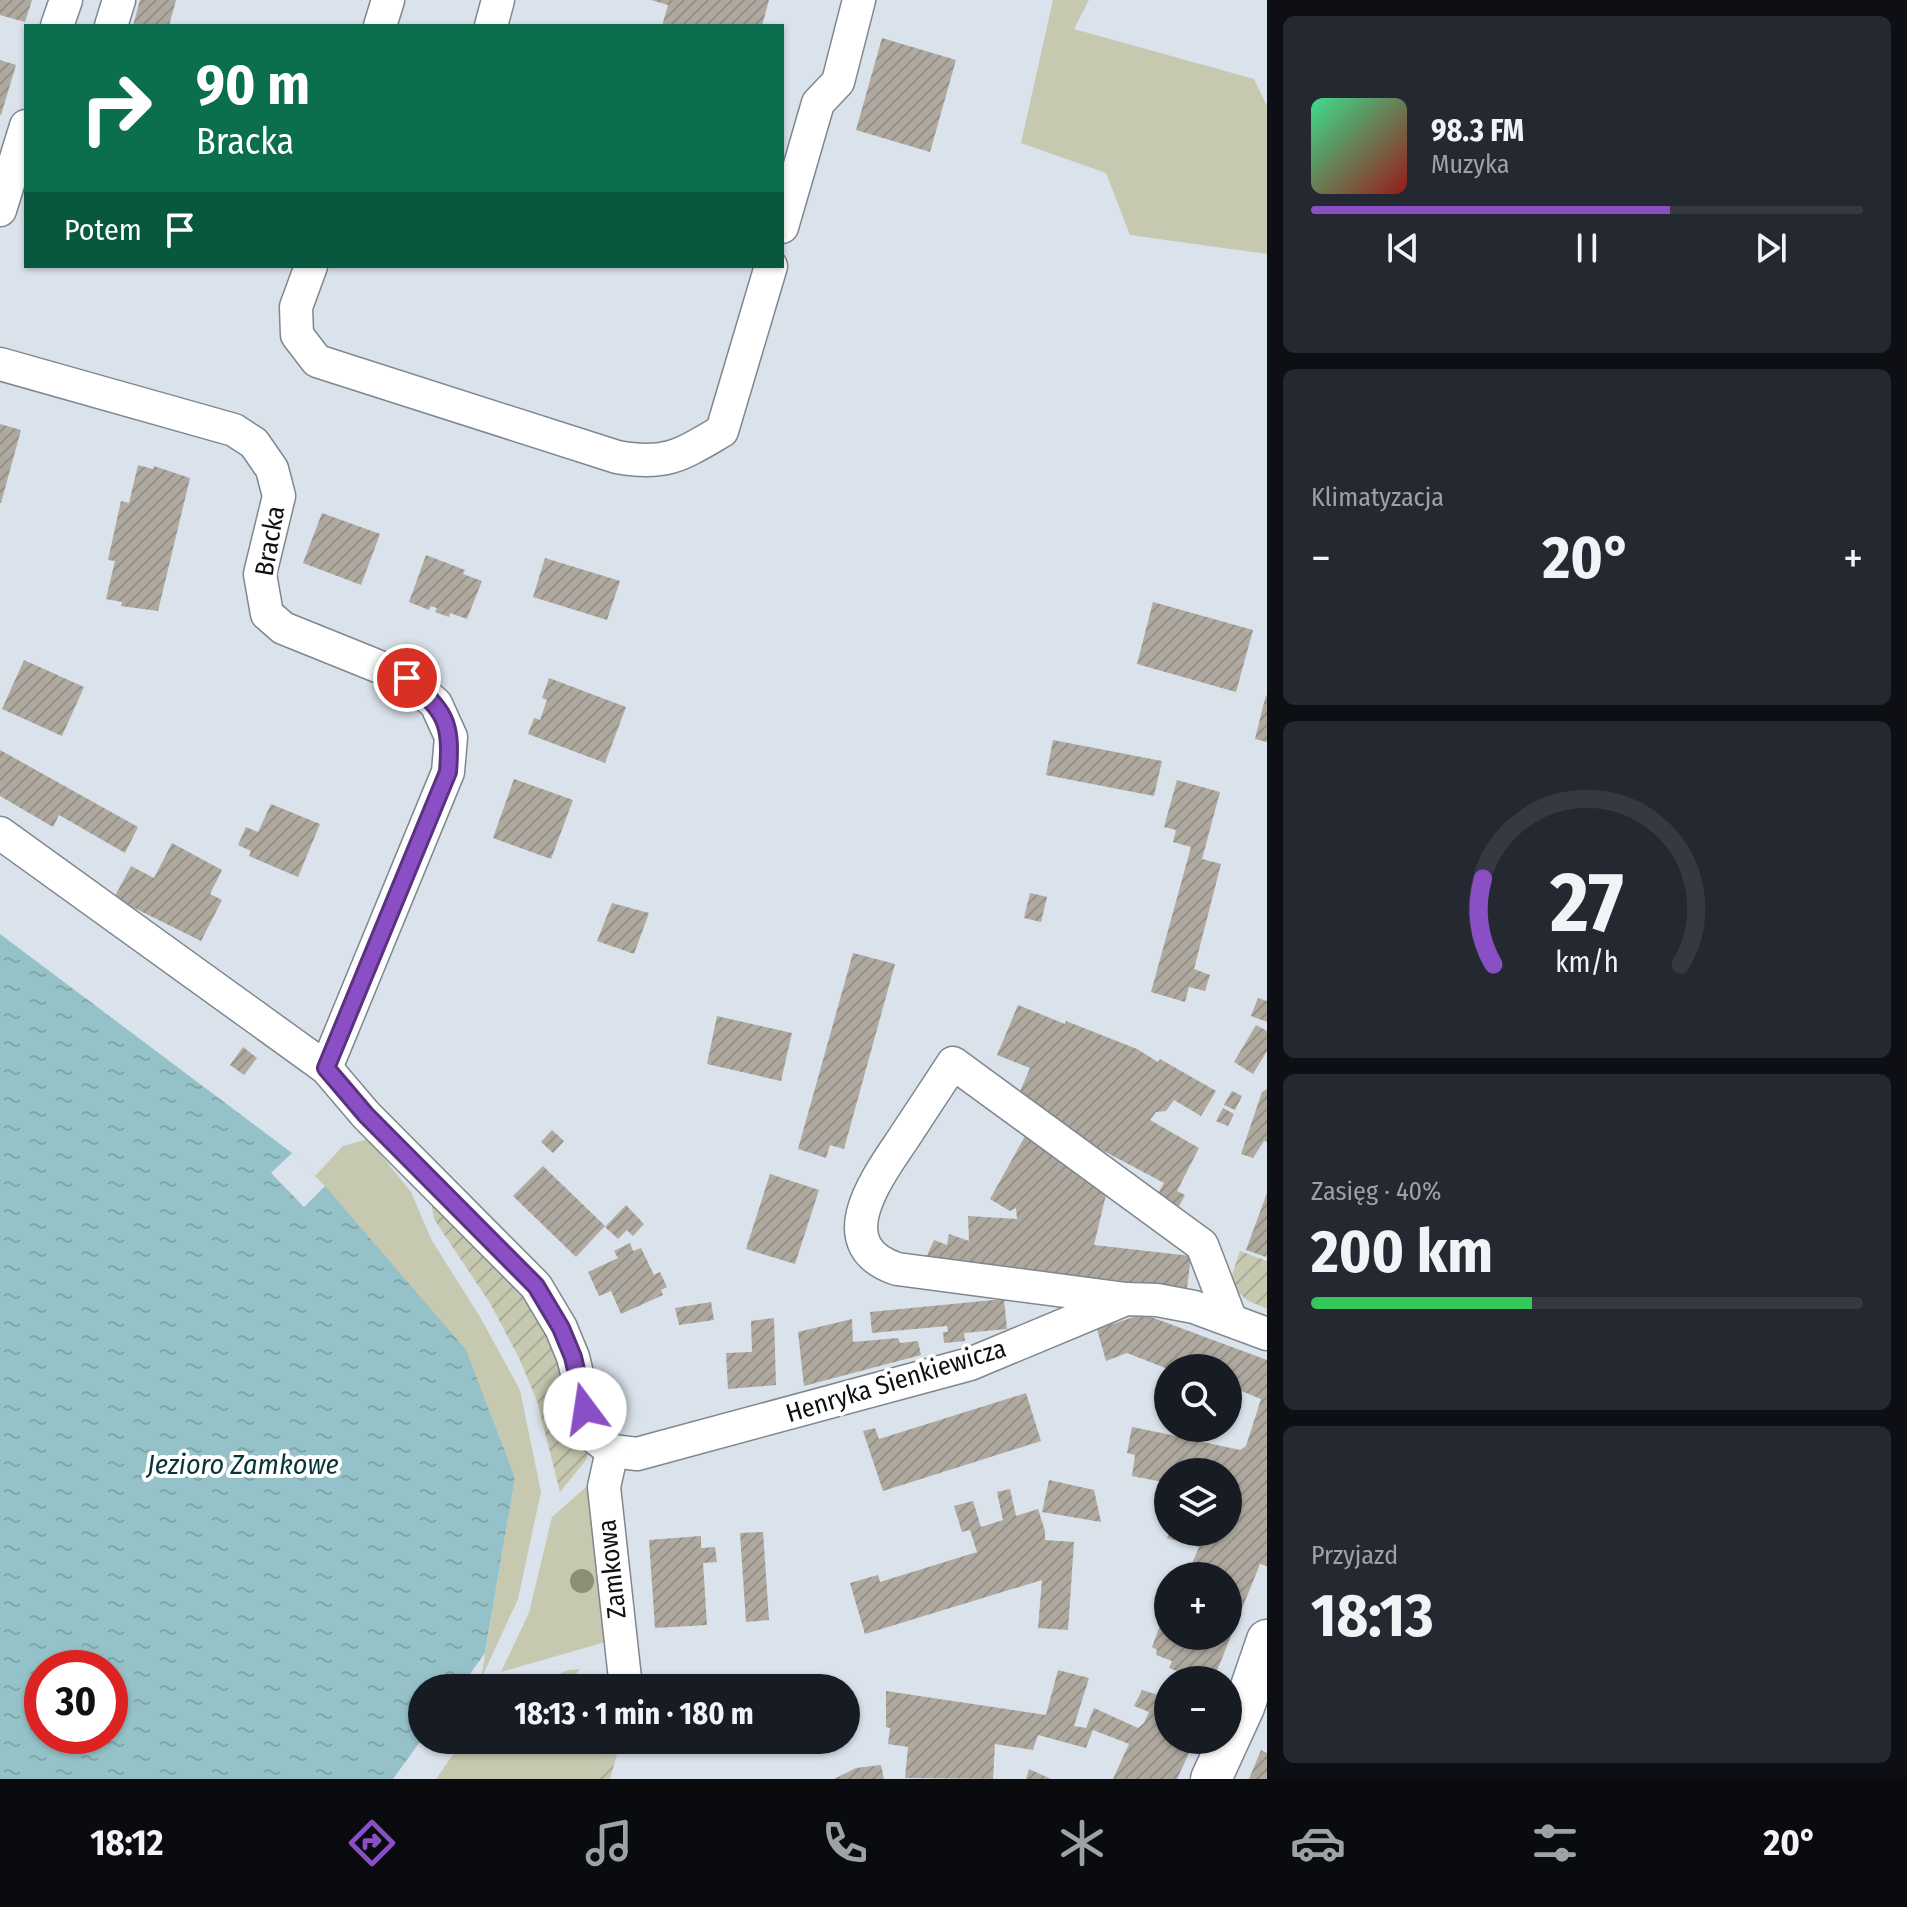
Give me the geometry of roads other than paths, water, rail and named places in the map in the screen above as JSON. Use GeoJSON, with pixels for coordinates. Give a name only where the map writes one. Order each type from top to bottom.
{"type":"FeatureCollection","features":[{"type":"Feature","properties":{"kind":"main road"},"geometry":{"type":"LineString","coordinates":[[1211,1779],[1255,1713],[1267,1640]]}},
{"type":"Feature","properties":{"kind":"street"},"geometry":{"type":"LineString","coordinates":[[58,24],[66,0]]}},
{"type":"Feature","properties":{"kind":"street"},"geometry":{"type":"LineString","coordinates":[[112,24],[119,0]]}},
{"type":"Feature","properties":{"kind":"street"},"geometry":{"type":"LineString","coordinates":[[381,24],[388,0]]}},
{"type":"Feature","properties":{"kind":"street"},"geometry":{"type":"LineString","coordinates":[[492,24],[498,0]]}},
{"type":"Feature","properties":{"kind":"street"},"geometry":{"type":"LineString","coordinates":[[784,220],[818,103],[838,82],[859,0]]}},
{"type":"Feature","properties":{"kind":"street"},"geometry":{"type":"LineString","coordinates":[[0,210],[24,132]]}},
{"type":"Feature","properties":{"kind":"street"},"geometry":{"type":"LineString","coordinates":[[310,268],[296,307],[297,335],[317,361],[617,457],[647,463],[685,453],[722,431],[770,268]]}},
{"type":"Feature","properties":{"kind":"street","name":"Bracka"},"geometry":{"type":"LineString","coordinates":[[0,364],[234,430],[254,443],[272,469],[279,496],[260,574],[267,614],[283,628],[407,678],[436,704],[451,737],[448,772],[326,1068]]}},
{"type":"Feature","properties":{"kind":"street"},"geometry":{"type":"LineString","coordinates":[[0,833],[326,1068],[366,1115],[536,1286],[561,1328],[573,1357],[592,1435],[612,1451]]}},
{"type":"Feature","properties":{"kind":"street"},"geometry":{"type":"LineString","coordinates":[[1126,1299],[897,1269],[882,1264],[866,1247],[860,1228],[870,1189],[953,1063],[1202,1245],[1230,1318]]}},
{"type":"Feature","properties":{"kind":"street","name":"Henryka Sienkiewicza"},"geometry":{"type":"LineString","coordinates":[[612,1451],[637,1454],[970,1364],[1126,1299],[1157,1300],[1230,1318],[1267,1334]]}},
{"type":"Feature","properties":{"kind":"street","name":"Zamkowa"},"geometry":{"type":"LineString","coordinates":[[612,1451],[604,1487],[624,1674]]}},
{"type":"Feature","properties":{"kind":"water","name":"Jezioro Zamkowe"},"geometry":{"type":"Polygon","coordinates":[[[0,934],[292,1153],[325,1186],[466,1350],[515,1478],[485,1653],[470,1674],[408,1674],[408,1754],[411,1754],[393,1779],[0,1779],[0,934]]]}}]}
